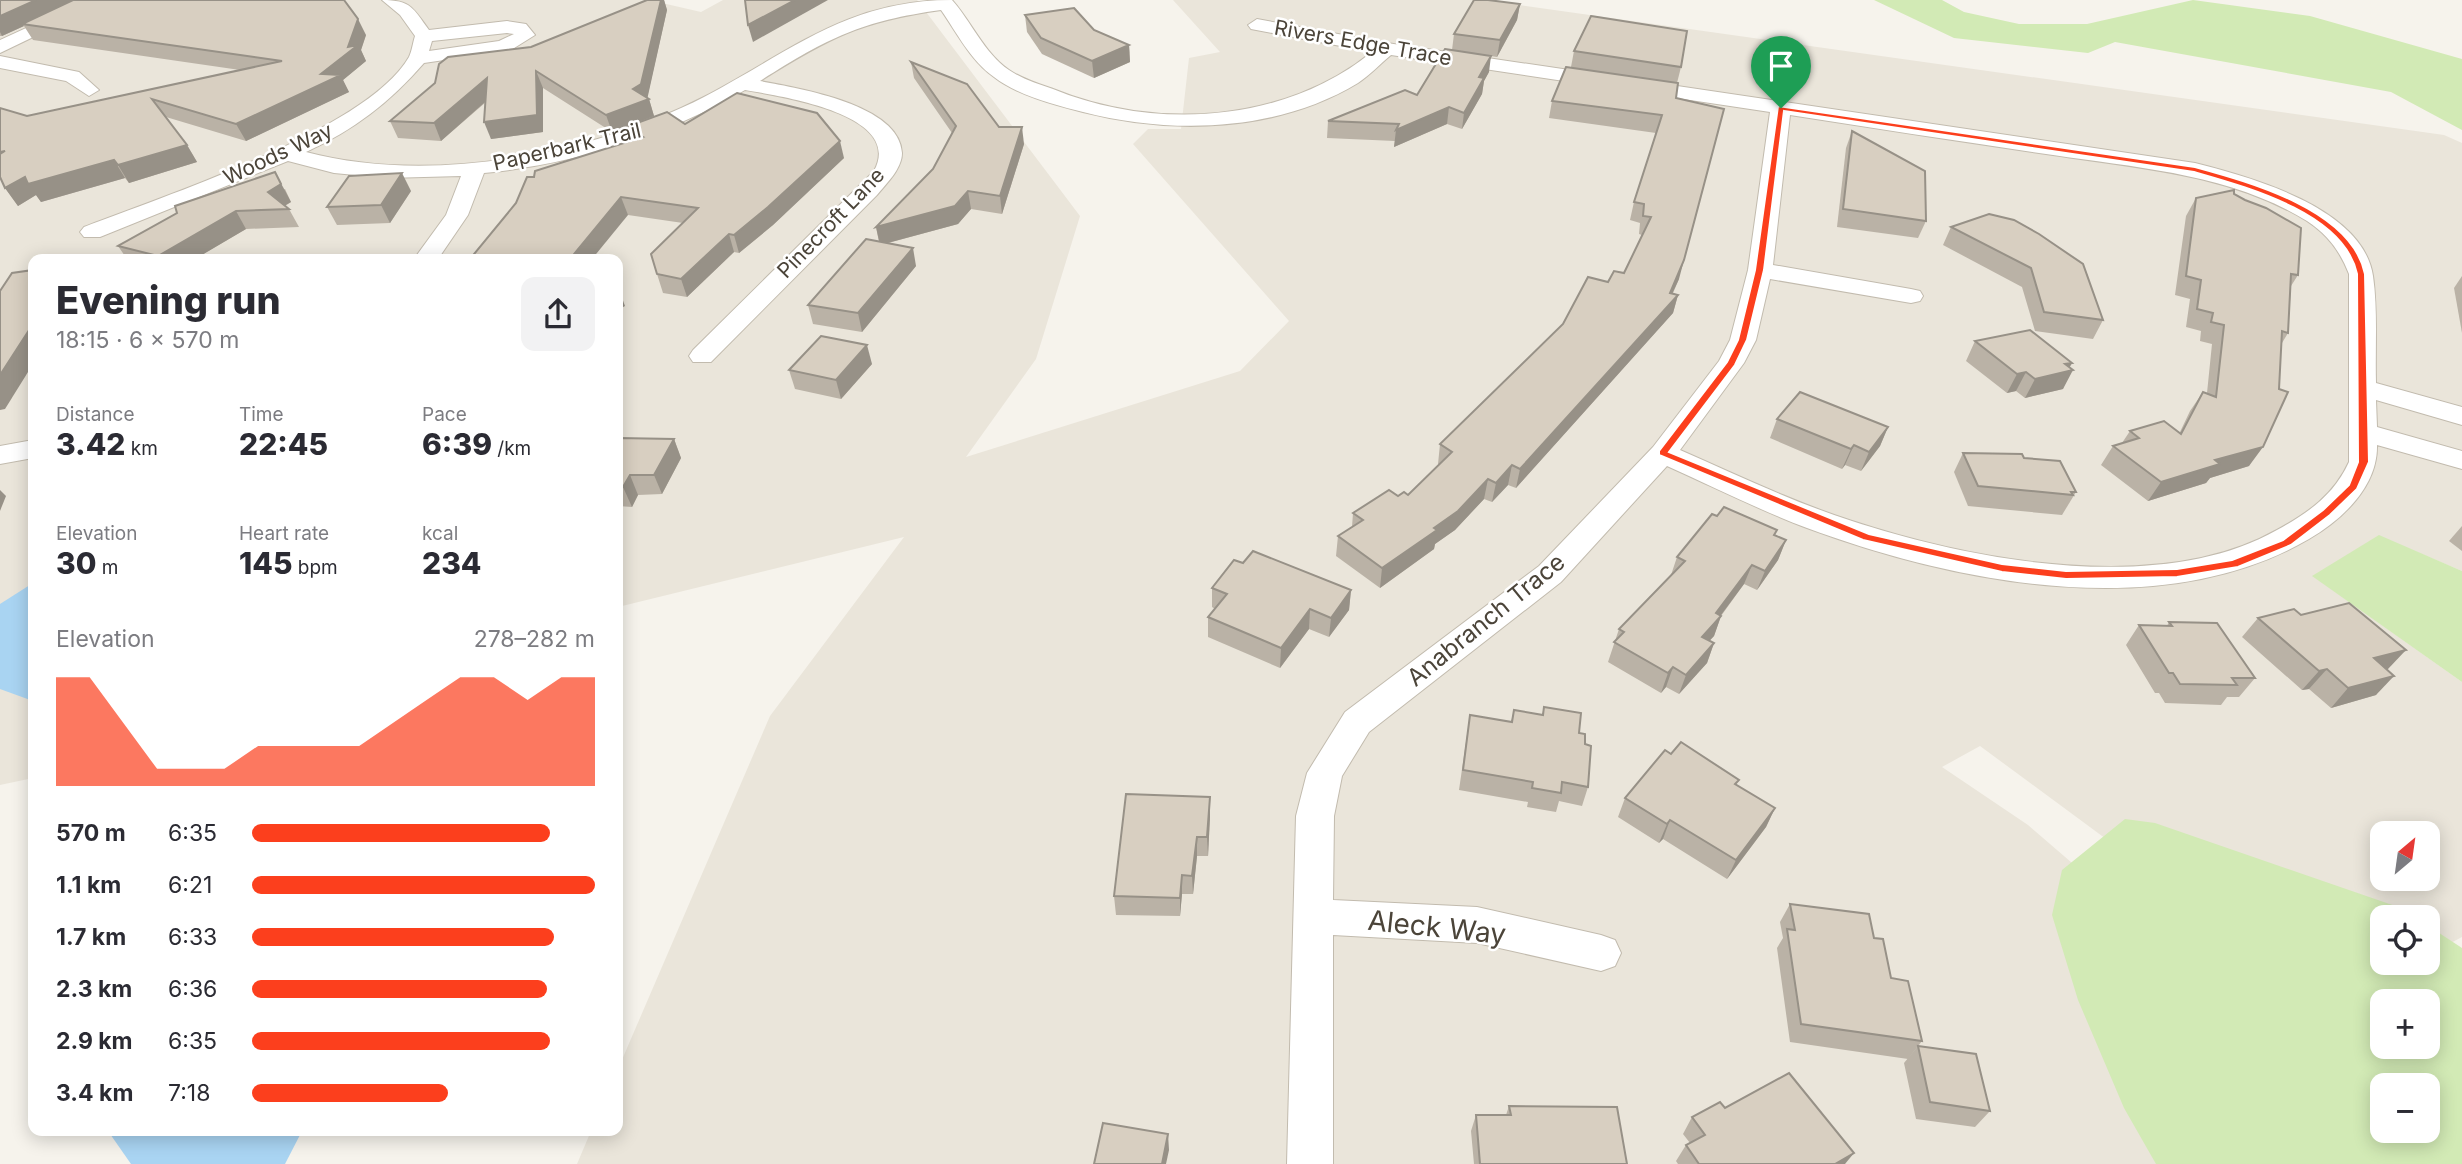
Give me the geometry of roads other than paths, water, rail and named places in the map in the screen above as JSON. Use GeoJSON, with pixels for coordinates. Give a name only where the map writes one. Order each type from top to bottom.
{"type":"FeatureCollection","features":[{"type":"Feature","properties":{"kind":"street"},"geometry":{"type":"LineString","coordinates":[[0,47],[101,0]]}},
{"type":"Feature","properties":{"kind":"street"},"geometry":{"type":"LineString","coordinates":[[391,0],[406,11],[424,36],[507,27],[519,28],[526,35],[504,46],[418,58]]}},
{"type":"Feature","properties":{"kind":"street"},"geometry":{"type":"LineString","coordinates":[[945,2],[999,72],[1049,97],[1092,110],[1130,117],[1206,119],[1291,106],[1353,80],[1387,49]]}},
{"type":"Feature","properties":{"kind":"street","name":"Paperbark Trail"},"geometry":{"type":"LineString","coordinates":[[286,154],[357,168],[395,171],[475,168],[592,146],[640,131],[710,102],[839,27],[945,2]]}},
{"type":"Feature","properties":{"kind":"street","name":"Rivers Edge Trace"},"geometry":{"type":"LineString","coordinates":[[1257,25],[1387,49],[2195,170],[2282,199],[2331,228],[2358,257],[2361,274],[2363,462],[2354,486],[2327,512],[2287,542],[2234,564],[2177,573],[2123,576],[2066,575],[2002,568],[1867,537],[1663,453]]}},
{"type":"Feature","properties":{"kind":"street","name":"Woods Way"},"geometry":{"type":"LineString","coordinates":[[92,232],[286,154],[321,137],[386,94],[418,58],[424,36]]}},
{"type":"Feature","properties":{"kind":"street"},"geometry":{"type":"LineString","coordinates":[[0,62],[72,75],[89,90]]}},
{"type":"Feature","properties":{"kind":"street","name":"Pinecroft Lane"},"geometry":{"type":"LineString","coordinates":[[702,356],[869,190],[883,174],[892,151],[888,139],[877,123],[855,112],[742,83]]}},
{"type":"Feature","properties":{"kind":"street","name":"Anabranch Trace"},"geometry":{"type":"LineString","coordinates":[[1310,1164],[1315,816],[1325,773],[1357,722],[1550,574],[1663,453],[1731,363],[1743,340],[1760,270],[1781,108]]}},
{"type":"Feature","properties":{"kind":"street"},"geometry":{"type":"LineString","coordinates":[[430,254],[457,215],[475,168]]}},
{"type":"Feature","properties":{"kind":"street"},"geometry":{"type":"LineString","coordinates":[[1760,270],[1911,296]]}},
{"type":"Feature","properties":{"kind":"street"},"geometry":{"type":"LineString","coordinates":[[2362,388],[2462,416]]}},
{"type":"Feature","properties":{"kind":"street"},"geometry":{"type":"LineString","coordinates":[[2363,432],[2462,460]]}},
{"type":"Feature","properties":{"kind":"street"},"geometry":{"type":"LineString","coordinates":[[0,455],[28,450]]}},
{"type":"Feature","properties":{"kind":"street","name":"Aleck Way"},"geometry":{"type":"LineString","coordinates":[[1314,916],[1477,925],[1601,953]]}},
{"type":"Feature","properties":{"kind":"water"},"geometry":{"type":"Polygon","coordinates":[[[28,586],[28,699],[0,689],[0,604],[28,586]]]}},
{"type":"Feature","properties":{"kind":"water"},"geometry":{"type":"Polygon","coordinates":[[[111,1136],[299,1136],[285,1164],[131,1164],[111,1136]]]}}]}
